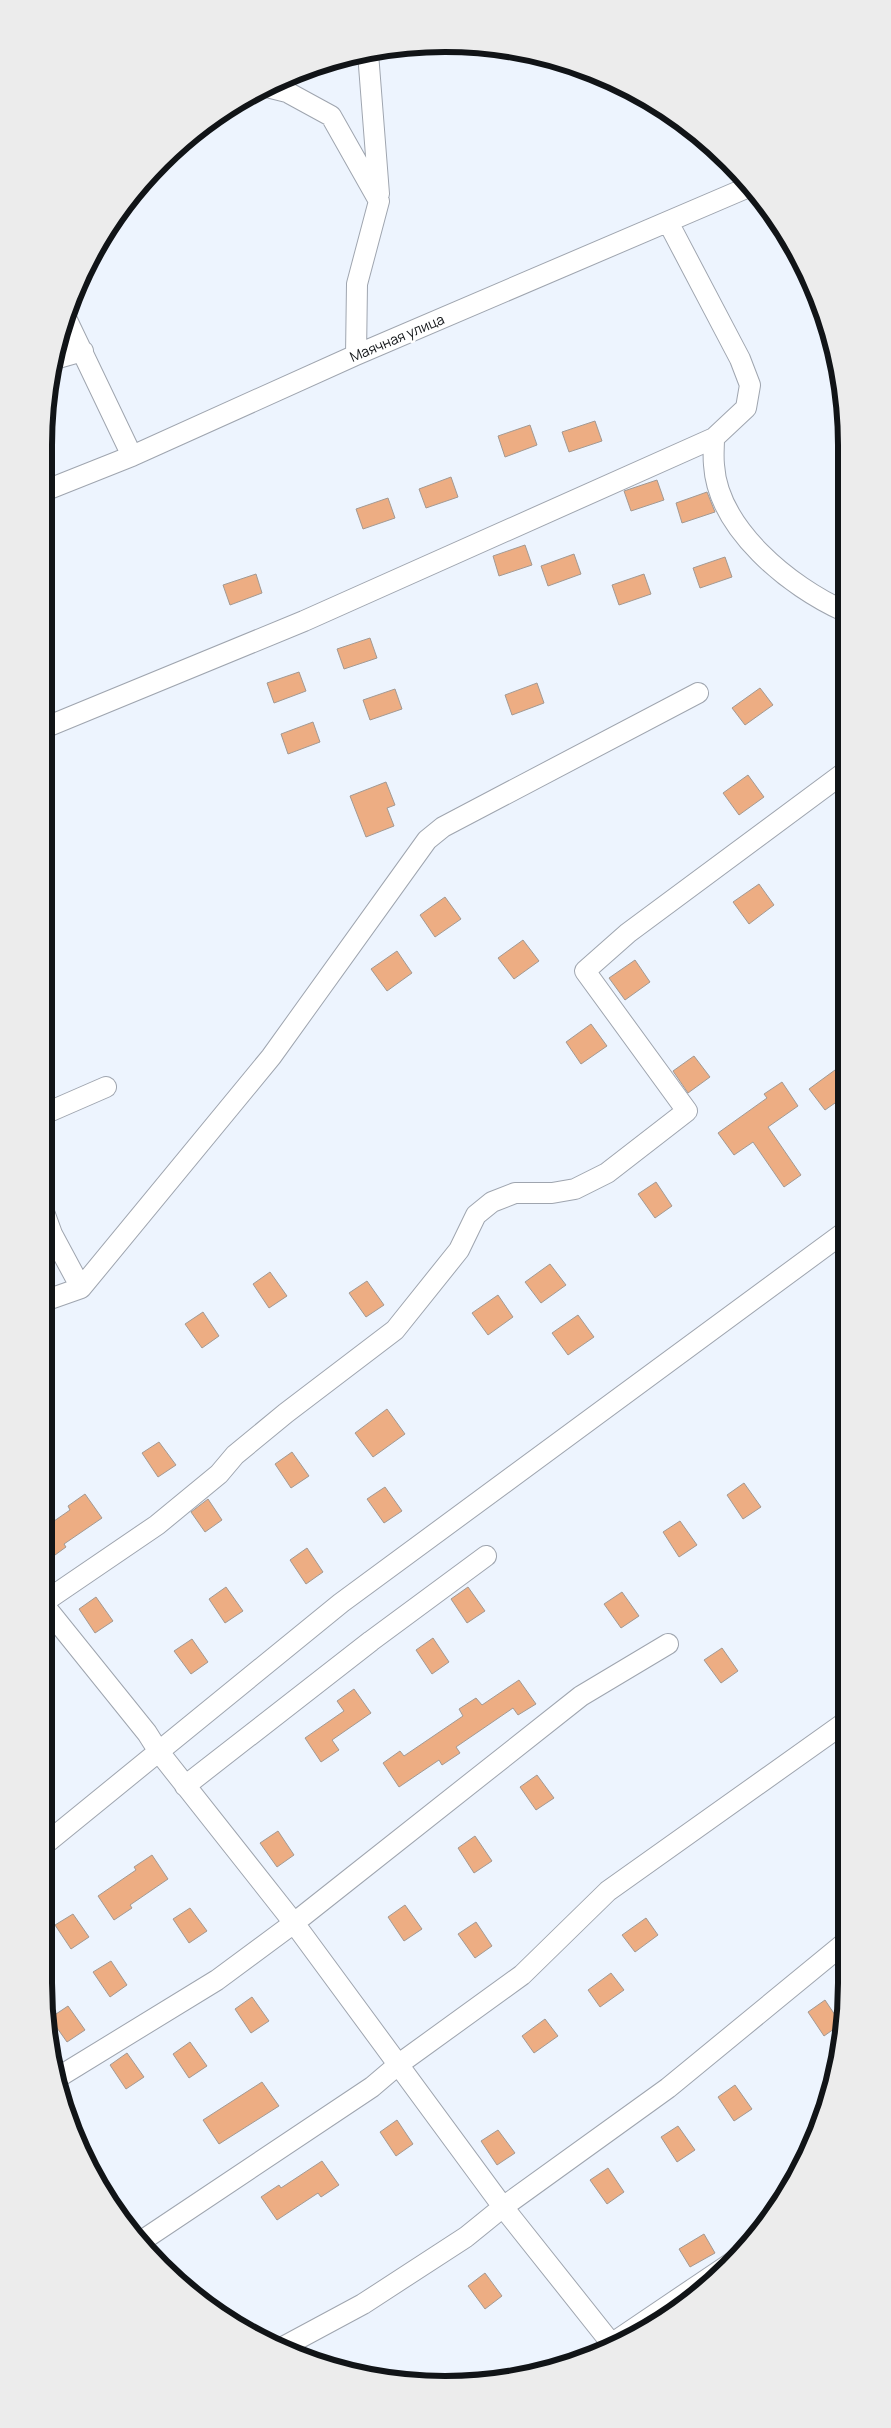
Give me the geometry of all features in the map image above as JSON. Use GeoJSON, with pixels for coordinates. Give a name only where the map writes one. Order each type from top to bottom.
{"type":"FeatureCollection","features":[{"type":"Feature","properties":{"kind":"street"},"geometry":{"type":"LineString","coordinates":[[356,355],[356,284],[379,200],[369,60]]}},
{"type":"Feature","properties":{"kind":"street"},"geometry":{"type":"LineString","coordinates":[[279,90],[287,92],[332,116],[379,200]]}},
{"type":"Feature","properties":{"kind":"street","name":"Маячная улица"},"geometry":{"type":"LineString","coordinates":[[52,488],[132,456],[356,355],[744,189]]}},
{"type":"Feature","properties":{"kind":"street"},"geometry":{"type":"LineString","coordinates":[[52,725],[304,621],[714,438],[746,408],[750,385],[740,359],[668,222]]}},
{"type":"Feature","properties":{"kind":"street"},"geometry":{"type":"LineString","coordinates":[[71,327],[132,456]]}},
{"type":"Feature","properties":{"kind":"street"},"geometry":{"type":"LineString","coordinates":[[63,357],[83,351]]}},
{"type":"Feature","properties":{"kind":"street"},"geometry":{"type":"LineString","coordinates":[[714,438],[714,466],[722,496],[739,529],[756,550],[793,582],[838,608]]}},
{"type":"Feature","properties":{"kind":"street"},"geometry":{"type":"LineString","coordinates":[[52,1299],[81,1288],[271,1057],[427,840],[443,827],[698,693]]}},
{"type":"Feature","properties":{"kind":"street"},"geometry":{"type":"LineString","coordinates":[[52,1598],[156,1525],[219,1474],[235,1455],[286,1413],[395,1330],[459,1250],[476,1215],[492,1202],[515,1194],[575,1190],[607,1173],[688,1112],[585,970],[636,928],[838,777]]}},
{"type":"Feature","properties":{"kind":"street"},"geometry":{"type":"LineString","coordinates":[[52,1111],[106,1087]]}},
{"type":"Feature","properties":{"kind":"street"},"geometry":{"type":"LineString","coordinates":[[52,1234],[81,1288]]}},
{"type":"Feature","properties":{"kind":"street"},"geometry":{"type":"LineString","coordinates":[[52,1838],[342,1603],[838,1237]]}},
{"type":"Feature","properties":{"kind":"street"},"geometry":{"type":"LineString","coordinates":[[185,1786],[371,1641],[486,1556]]}},
{"type":"Feature","properties":{"kind":"street"},"geometry":{"type":"LineString","coordinates":[[52,1614],[294,1923],[503,2207],[609,2340]]}},
{"type":"Feature","properties":{"kind":"street"},"geometry":{"type":"LineString","coordinates":[[64,2074],[217,1980],[294,1923],[581,1696],[668,1644]]}},
{"type":"Feature","properties":{"kind":"street"},"geometry":{"type":"LineString","coordinates":[[147,2238],[372,2087],[399,2064],[522,1975],[608,1891],[838,1727]]}},
{"type":"Feature","properties":{"kind":"street"},"geometry":{"type":"LineString","coordinates":[[290,2343],[363,2304],[466,2237],[503,2207],[668,2088],[838,1949]]}},
{"type":"Feature","properties":{"kind":"street"},"geometry":{"type":"LineString","coordinates":[[645,2321],[683,2296]]}},
{"type":"Feature","properties":{"kind":"building"},"geometry":{"type":"Polygon","coordinates":[[[595,421],[602,441],[569,452],[562,432],[595,421]]]}},
{"type":"Feature","properties":{"kind":"building"},"geometry":{"type":"Polygon","coordinates":[[[530,425],[537,445],[505,457],[498,436],[530,425]]]}},
{"type":"Feature","properties":{"kind":"building"},"geometry":{"type":"Polygon","coordinates":[[[451,477],[458,497],[426,508],[419,489],[451,477]]]}},
{"type":"Feature","properties":{"kind":"building"},"geometry":{"type":"Polygon","coordinates":[[[657,480],[664,500],[631,511],[624,491],[657,480]]]}},
{"type":"Feature","properties":{"kind":"building"},"geometry":{"type":"Polygon","coordinates":[[[707,492],[715,512],[682,523],[676,503],[707,492]]]}},
{"type":"Feature","properties":{"kind":"building"},"geometry":{"type":"Polygon","coordinates":[[[388,498],[395,518],[363,529],[356,509],[388,498]]]}},
{"type":"Feature","properties":{"kind":"building"},"geometry":{"type":"Polygon","coordinates":[[[525,545],[532,565],[499,576],[493,556],[525,545]]]}},
{"type":"Feature","properties":{"kind":"building"},"geometry":{"type":"Polygon","coordinates":[[[574,554],[581,574],[548,586],[541,566],[574,554]]]}},
{"type":"Feature","properties":{"kind":"building"},"geometry":{"type":"Polygon","coordinates":[[[725,557],[732,577],[700,588],[693,568],[725,557]]]}},
{"type":"Feature","properties":{"kind":"building"},"geometry":{"type":"Polygon","coordinates":[[[256,574],[262,593],[230,605],[223,585],[256,574]]]}},
{"type":"Feature","properties":{"kind":"building"},"geometry":{"type":"Polygon","coordinates":[[[644,574],[651,594],[619,605],[612,585],[644,574]]]}},
{"type":"Feature","properties":{"kind":"building"},"geometry":{"type":"Polygon","coordinates":[[[370,638],[377,658],[344,669],[337,649],[370,638]]]}},
{"type":"Feature","properties":{"kind":"building"},"geometry":{"type":"Polygon","coordinates":[[[299,672],[306,691],[274,703],[267,683],[299,672]]]}},
{"type":"Feature","properties":{"kind":"building"},"geometry":{"type":"Polygon","coordinates":[[[537,683],[544,703],[512,715],[505,695],[537,683]]]}},
{"type":"Feature","properties":{"kind":"building"},"geometry":{"type":"Polygon","coordinates":[[[760,688],[773,705],[745,725],[732,708],[760,688]]]}},
{"type":"Feature","properties":{"kind":"building"},"geometry":{"type":"Polygon","coordinates":[[[395,689],[402,709],[370,720],[363,700],[395,689]]]}},
{"type":"Feature","properties":{"kind":"building"},"geometry":{"type":"Polygon","coordinates":[[[313,722],[320,742],[288,754],[281,734],[313,722]]]}},
{"type":"Feature","properties":{"kind":"building"},"geometry":{"type":"Polygon","coordinates":[[[748,775],[764,797],[739,815],[723,793],[748,775]]]}},
{"type":"Feature","properties":{"kind":"building"},"geometry":{"type":"Polygon","coordinates":[[[386,782],[395,805],[387,808],[394,826],[366,837],[350,796],[386,782]]]}},
{"type":"Feature","properties":{"kind":"building"},"geometry":{"type":"Polygon","coordinates":[[[759,884],[774,905],[749,924],[733,902],[759,884]]]}},
{"type":"Feature","properties":{"kind":"building"},"geometry":{"type":"Polygon","coordinates":[[[445,897],[461,919],[435,937],[420,915],[445,897]]]}},
{"type":"Feature","properties":{"kind":"building"},"geometry":{"type":"Polygon","coordinates":[[[523,940],[539,961],[514,979],[498,958],[523,940]]]}},
{"type":"Feature","properties":{"kind":"building"},"geometry":{"type":"Polygon","coordinates":[[[397,951],[412,973],[387,991],[371,969],[397,951]]]}},
{"type":"Feature","properties":{"kind":"building"},"geometry":{"type":"Polygon","coordinates":[[[635,960],[650,982],[625,1000],[609,978],[635,960]]]}},
{"type":"Feature","properties":{"kind":"building"},"geometry":{"type":"Polygon","coordinates":[[[591,1024],[607,1046],[581,1064],[566,1042],[591,1024]]]}},
{"type":"Feature","properties":{"kind":"building"},"geometry":{"type":"Polygon","coordinates":[[[694,1056],[710,1077],[688,1093],[673,1071],[694,1056]]]}},
{"type":"Feature","properties":{"kind":"building"},"geometry":{"type":"Polygon","coordinates":[[[835,1070],[838,1074],[838,1101],[825,1110],[809,1089],[835,1070]]]}},
{"type":"Feature","properties":{"kind":"building"},"geometry":{"type":"Polygon","coordinates":[[[782,1082],[798,1106],[768,1127],[801,1175],[784,1187],[753,1142],[734,1155],[718,1133],[767,1098],[764,1094],[782,1082]]]}},
{"type":"Feature","properties":{"kind":"building"},"geometry":{"type":"Polygon","coordinates":[[[656,1182],[672,1206],[655,1218],[638,1194],[656,1182]]]}},
{"type":"Feature","properties":{"kind":"building"},"geometry":{"type":"Polygon","coordinates":[[[550,1264],[566,1285],[541,1303],[525,1282],[550,1264]]]}},
{"type":"Feature","properties":{"kind":"building"},"geometry":{"type":"Polygon","coordinates":[[[270,1272],[287,1296],[269,1308],[253,1284],[270,1272]]]}},
{"type":"Feature","properties":{"kind":"building"},"geometry":{"type":"Polygon","coordinates":[[[367,1281],[384,1305],[366,1317],[349,1293],[367,1281]]]}},
{"type":"Feature","properties":{"kind":"building"},"geometry":{"type":"Polygon","coordinates":[[[498,1295],[513,1317],[488,1335],[472,1313],[498,1295]]]}},
{"type":"Feature","properties":{"kind":"building"},"geometry":{"type":"Polygon","coordinates":[[[203,1312],[219,1336],[202,1348],[185,1324],[203,1312]]]}},
{"type":"Feature","properties":{"kind":"building"},"geometry":{"type":"Polygon","coordinates":[[[578,1315],[594,1337],[568,1355],[552,1333],[578,1315]]]}},
{"type":"Feature","properties":{"kind":"building"},"geometry":{"type":"Polygon","coordinates":[[[387,1409],[405,1434],[373,1457],[355,1433],[387,1409]]]}},
{"type":"Feature","properties":{"kind":"building"},"geometry":{"type":"Polygon","coordinates":[[[159,1442],[176,1465],[158,1477],[142,1453],[159,1442]]]}},
{"type":"Feature","properties":{"kind":"building"},"geometry":{"type":"Polygon","coordinates":[[[292,1452],[309,1476],[291,1488],[275,1464],[292,1452]]]}},
{"type":"Feature","properties":{"kind":"building"},"geometry":{"type":"Polygon","coordinates":[[[744,1483],[761,1507],[743,1519],[727,1495],[744,1483]]]}},
{"type":"Feature","properties":{"kind":"building"},"geometry":{"type":"Polygon","coordinates":[[[385,1487],[402,1511],[384,1523],[367,1499],[385,1487]]]}},
{"type":"Feature","properties":{"kind":"building"},"geometry":{"type":"Polygon","coordinates":[[[85,1494],[102,1518],[64,1544],[66,1547],[52,1557],[52,1522],[70,1510],[68,1506],[85,1494]]]}},
{"type":"Feature","properties":{"kind":"building"},"geometry":{"type":"Polygon","coordinates":[[[208,1499],[222,1520],[205,1532],[191,1512],[208,1499]]]}},
{"type":"Feature","properties":{"kind":"building"},"geometry":{"type":"Polygon","coordinates":[[[680,1521],[697,1545],[679,1557],[663,1532],[680,1521]]]}},
{"type":"Feature","properties":{"kind":"building"},"geometry":{"type":"Polygon","coordinates":[[[307,1548],[323,1572],[306,1584],[290,1560],[307,1548]]]}},
{"type":"Feature","properties":{"kind":"building"},"geometry":{"type":"Polygon","coordinates":[[[226,1587],[243,1611],[225,1623],[209,1599],[226,1587]]]}},
{"type":"Feature","properties":{"kind":"building"},"geometry":{"type":"Polygon","coordinates":[[[468,1587],[485,1611],[467,1623],[451,1599],[468,1587]]]}},
{"type":"Feature","properties":{"kind":"building"},"geometry":{"type":"Polygon","coordinates":[[[622,1592],[639,1616],[621,1628],[604,1604],[622,1592]]]}},
{"type":"Feature","properties":{"kind":"building"},"geometry":{"type":"Polygon","coordinates":[[[96,1597],[113,1621],[95,1633],[79,1609],[96,1597]]]}},
{"type":"Feature","properties":{"kind":"building"},"geometry":{"type":"Polygon","coordinates":[[[433,1638],[449,1662],[432,1674],[416,1650],[433,1638]]]}},
{"type":"Feature","properties":{"kind":"building"},"geometry":{"type":"Polygon","coordinates":[[[192,1639],[208,1662],[191,1674],[174,1651],[192,1639]]]}},
{"type":"Feature","properties":{"kind":"building"},"geometry":{"type":"Polygon","coordinates":[[[722,1648],[738,1671],[721,1683],[704,1660],[722,1648]]]}},
{"type":"Feature","properties":{"kind":"building"},"geometry":{"type":"Polygon","coordinates":[[[519,1680],[536,1704],[518,1715],[513,1708],[456,1747],[460,1753],[442,1765],[439,1760],[399,1787],[383,1763],[400,1751],[404,1756],[463,1716],[459,1709],[476,1698],[482,1705],[519,1680]]]}},
{"type":"Feature","properties":{"kind":"building"},"geometry":{"type":"Polygon","coordinates":[[[354,1689],[371,1713],[332,1740],[339,1750],[321,1762],[305,1738],[344,1711],[337,1701],[354,1689]]]}},
{"type":"Feature","properties":{"kind":"building"},"geometry":{"type":"Polygon","coordinates":[[[537,1775],[554,1798],[536,1810],[520,1787],[537,1775]]]}},
{"type":"Feature","properties":{"kind":"building"},"geometry":{"type":"Polygon","coordinates":[[[278,1831],[294,1855],[277,1867],[260,1843],[278,1831]]]}},
{"type":"Feature","properties":{"kind":"building"},"geometry":{"type":"Polygon","coordinates":[[[475,1836],[492,1861],[474,1873],[458,1848],[475,1836]]]}},
{"type":"Feature","properties":{"kind":"building"},"geometry":{"type":"Polygon","coordinates":[[[152,1855],[168,1879],[130,1905],[132,1908],[114,1920],[98,1896],[136,1870],[134,1867],[152,1855]]]}},
{"type":"Feature","properties":{"kind":"building"},"geometry":{"type":"Polygon","coordinates":[[[405,1905],[422,1929],[404,1941],[388,1917],[405,1905]]]}},
{"type":"Feature","properties":{"kind":"building"},"geometry":{"type":"Polygon","coordinates":[[[190,1908],[207,1931],[189,1943],[173,1919],[190,1908]]]}},
{"type":"Feature","properties":{"kind":"building"},"geometry":{"type":"Polygon","coordinates":[[[73,1914],[89,1937],[71,1949],[55,1925],[73,1914]]]}},
{"type":"Feature","properties":{"kind":"building"},"geometry":{"type":"Polygon","coordinates":[[[646,1918],[658,1935],[635,1952],[622,1935],[646,1918]]]}},
{"type":"Feature","properties":{"kind":"building"},"geometry":{"type":"Polygon","coordinates":[[[476,1922],[492,1946],[475,1958],[458,1934],[476,1922]]]}},
{"type":"Feature","properties":{"kind":"building"},"geometry":{"type":"Polygon","coordinates":[[[111,1961],[127,1985],[110,1997],[93,1972],[111,1961]]]}},
{"type":"Feature","properties":{"kind":"building"},"geometry":{"type":"Polygon","coordinates":[[[611,1973],[624,1990],[600,2007],[588,1990],[611,1973]]]}},
{"type":"Feature","properties":{"kind":"building"},"geometry":{"type":"Polygon","coordinates":[[[252,1997],[269,2021],[251,2033],[235,2009],[252,1997]]]}},
{"type":"Feature","properties":{"kind":"building"},"geometry":{"type":"Polygon","coordinates":[[[825,2000],[837,2018],[836,2028],[824,2036],[808,2012],[825,2000]]]}},
{"type":"Feature","properties":{"kind":"building"},"geometry":{"type":"Polygon","coordinates":[[[68,2006],[85,2030],[67,2042],[55,2025],[54,2015],[68,2006]]]}},
{"type":"Feature","properties":{"kind":"building"},"geometry":{"type":"Polygon","coordinates":[[[545,2019],[558,2036],[534,2053],[522,2036],[545,2019]]]}},
{"type":"Feature","properties":{"kind":"building"},"geometry":{"type":"Polygon","coordinates":[[[190,2042],[207,2066],[189,2078],[173,2054],[190,2042]]]}},
{"type":"Feature","properties":{"kind":"building"},"geometry":{"type":"Polygon","coordinates":[[[127,2053],[144,2077],[126,2089],[110,2065],[127,2053]]]}},
{"type":"Feature","properties":{"kind":"building"},"geometry":{"type":"Polygon","coordinates":[[[262,2082],[279,2106],[219,2144],[203,2120],[262,2082]]]}},
{"type":"Feature","properties":{"kind":"building"},"geometry":{"type":"Polygon","coordinates":[[[735,2085],[752,2109],[734,2121],[718,2097],[735,2085]]]}},
{"type":"Feature","properties":{"kind":"building"},"geometry":{"type":"Polygon","coordinates":[[[397,2120],[413,2144],[396,2156],[380,2132],[397,2120]]]}},
{"type":"Feature","properties":{"kind":"building"},"geometry":{"type":"Polygon","coordinates":[[[678,2126],[695,2150],[677,2162],[661,2137],[678,2126]]]}},
{"type":"Feature","properties":{"kind":"building"},"geometry":{"type":"Polygon","coordinates":[[[498,2130],[515,2153],[497,2165],[481,2141],[498,2130]]]}},
{"type":"Feature","properties":{"kind":"building"},"geometry":{"type":"Polygon","coordinates":[[[322,2161],[339,2185],[321,2197],[318,2193],[277,2220],[261,2197],[279,2185],[281,2188],[322,2161]]]}},
{"type":"Feature","properties":{"kind":"building"},"geometry":{"type":"Polygon","coordinates":[[[608,2168],[624,2192],[607,2204],[590,2180],[608,2168]]]}},
{"type":"Feature","properties":{"kind":"building"},"geometry":{"type":"Polygon","coordinates":[[[704,2234],[715,2253],[690,2267],[679,2249],[704,2234]]]}},
{"type":"Feature","properties":{"kind":"building"},"geometry":{"type":"Polygon","coordinates":[[[485,2273],[502,2296],[485,2309],[468,2286],[485,2273]]]}}]}
